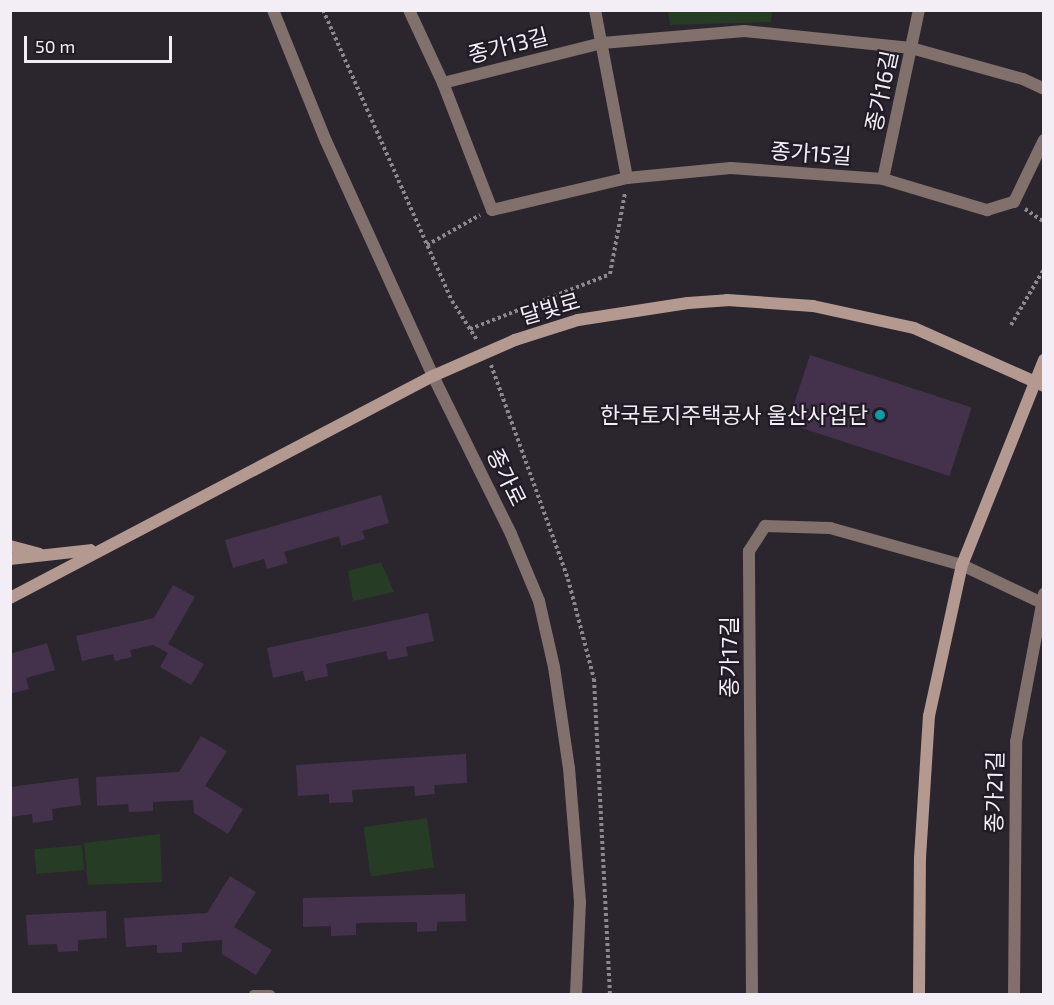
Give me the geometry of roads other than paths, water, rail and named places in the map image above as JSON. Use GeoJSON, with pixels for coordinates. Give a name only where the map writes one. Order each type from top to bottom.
{"type":"FeatureCollection","features":[{"type":"Feature","properties":{"kind":"main road","name":"달빛로"},"geometry":{"type":"LineString","coordinates":[[10,598],[101,548],[433,376],[486,353],[578,320],[646,308],[728,300],[813,306],[883,319],[968,350],[1039,383]]}},
{"type":"Feature","properties":{"kind":"main road"},"geometry":{"type":"LineString","coordinates":[[919,994],[920,858],[929,716],[962,565],[1039,383],[1044,360]]}},
{"type":"Feature","properties":{"kind":"main road"},"geometry":{"type":"LineString","coordinates":[[10,546],[49,557]]}},
{"type":"Feature","properties":{"kind":"main road","name":"달빛로"},"geometry":{"type":"LineString","coordinates":[[10,559],[49,557],[101,548]]}},
{"type":"Feature","properties":{"kind":"street","name":"종가로"},"geometry":{"type":"LineString","coordinates":[[273,10],[326,141],[433,376],[511,534],[542,612],[569,768],[580,902],[576,994]]}},
{"type":"Feature","properties":{"kind":"street"},"geometry":{"type":"LineString","coordinates":[[409,10],[443,83]]}},
{"type":"Feature","properties":{"kind":"street"},"geometry":{"type":"LineString","coordinates":[[595,10],[627,178]]}},
{"type":"Feature","properties":{"kind":"street","name":"종가16길"},"geometry":{"type":"LineString","coordinates":[[883,179],[919,10]]}},
{"type":"Feature","properties":{"kind":"street","name":"종가13길"},"geometry":{"type":"LineString","coordinates":[[443,83],[602,43],[744,31],[911,48],[1023,79],[1044,89]]}},
{"type":"Feature","properties":{"kind":"street","name":"종가15길"},"geometry":{"type":"LineString","coordinates":[[443,83],[492,210],[627,178],[731,168],[883,179],[987,210],[1014,202],[1044,140]]}},
{"type":"Feature","properties":{"kind":"street","name":"종가17길"},"geometry":{"type":"LineString","coordinates":[[752,994],[749,551],[765,526],[830,528],[962,565]]}},
{"type":"Feature","properties":{"kind":"street"},"geometry":{"type":"LineString","coordinates":[[962,565],[1042,598]]}},
{"type":"Feature","properties":{"kind":"street","name":"종가21길"},"geometry":{"type":"LineString","coordinates":[[1014,994],[1016,742],[1042,598]]}},
{"type":"Feature","properties":{"kind":"lane"},"geometry":{"type":"LineString","coordinates":[[253,994],[270,994]]}},
{"type":"Feature","properties":{"kind":"place","name":"한국토지주택공사 울산사업단"},"geometry":{"type":"Point","coordinates":[880,415]}}]}
